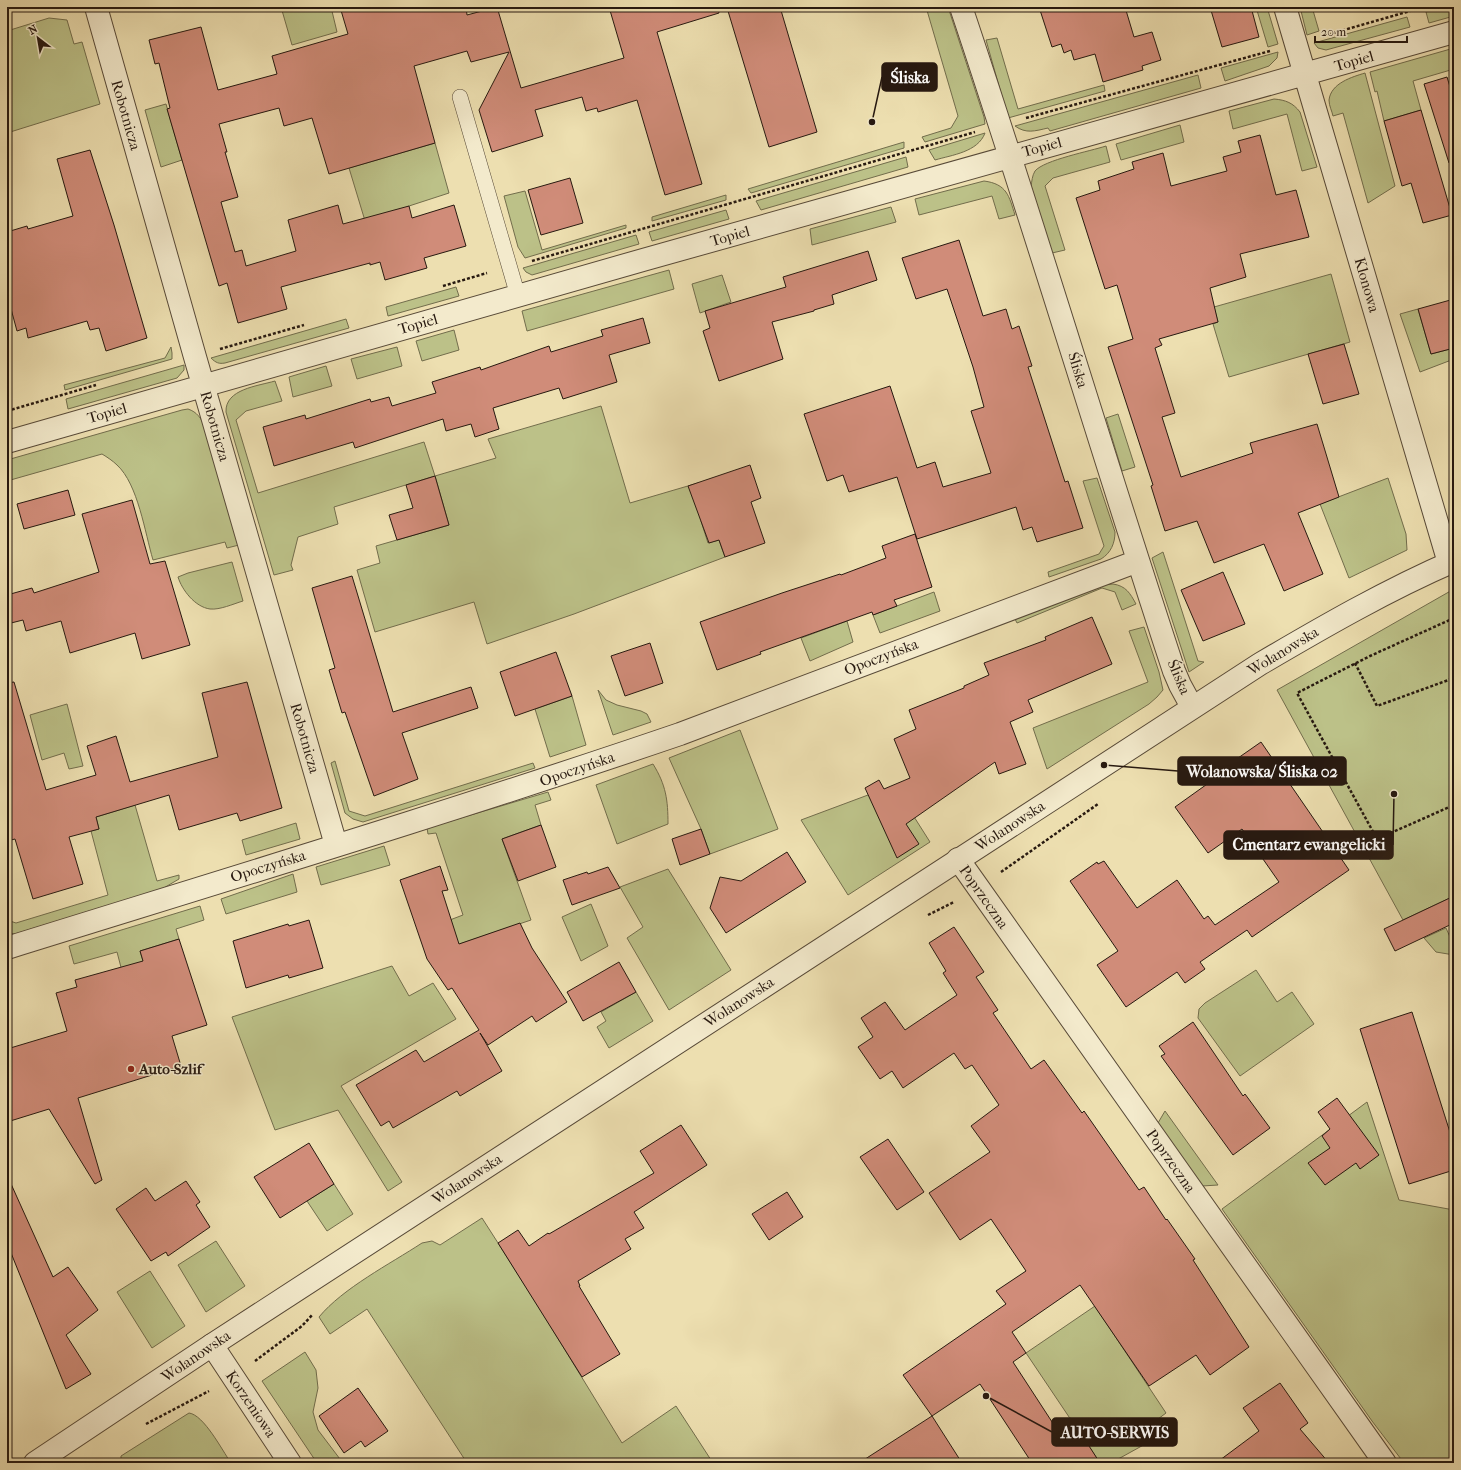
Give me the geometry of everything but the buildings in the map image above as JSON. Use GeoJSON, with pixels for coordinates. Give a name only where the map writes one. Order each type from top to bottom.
{"type":"FeatureCollection","features":[{"type":"Feature","properties":{"kind":"street","name":"Robotnicza"},"geometry":{"type":"LineString","coordinates":[[96,7],[336,845]]}},
{"type":"Feature","properties":{"kind":"street","name":"Śliska"},"geometry":{"type":"LineString","coordinates":[[961,7],[1000,124],[1174,671],[1192,707]]}},
{"type":"Feature","properties":{"kind":"street","name":"Klonowa"},"geometry":{"type":"LineString","coordinates":[[1285,7],[1452,562]]}},
{"type":"Feature","properties":{"kind":"street","name":"Topiel"},"geometry":{"type":"LineString","coordinates":[[7,442],[203,384],[1454,32]]}},
{"type":"Feature","properties":{"kind":"street","name":"Opoczyńska"},"geometry":{"type":"LineString","coordinates":[[7,948],[522,787],[680,734],[1138,561]]}},
{"type":"Feature","properties":{"kind":"street","name":"Wolanowska"},"geometry":{"type":"LineString","coordinates":[[35,1463],[212,1345],[1192,707],[1316,631],[1380,596],[1452,562]]}},
{"type":"Feature","properties":{"kind":"street","name":"Poprzeczna"},"geometry":{"type":"LineString","coordinates":[[958,859],[1384,1463]]}},
{"type":"Feature","properties":{"kind":"street","name":"Korzeniowa"},"geometry":{"type":"LineString","coordinates":[[212,1345],[290,1463]]}},
{"type":"Feature","properties":{"kind":"lane"},"geometry":{"type":"LineString","coordinates":[[460,97],[518,296]]}},
{"type":"Feature","properties":{"kind":"path"},"geometry":{"type":"LineString","coordinates":[[441,286],[1000,124],[1296,44],[1424,7]]}},
{"type":"Feature","properties":{"kind":"path"},"geometry":{"type":"LineString","coordinates":[[195,356],[311,323]]}},
{"type":"Feature","properties":{"kind":"path"},"geometry":{"type":"LineString","coordinates":[[7,411],[96,385]]}},
{"type":"Feature","properties":{"kind":"path"},"geometry":{"type":"LineString","coordinates":[[1454,618],[1355,663],[1297,693],[1377,839],[1454,805]]}},
{"type":"Feature","properties":{"kind":"path"},"geometry":{"type":"LineString","coordinates":[[1355,663],[1377,706],[1454,678]]}},
{"type":"Feature","properties":{"kind":"green space"},"geometry":{"type":"Polygon","coordinates":[[[281,7],[331,7],[337,32],[292,45],[281,7]]]}},
{"type":"Feature","properties":{"kind":"green space"},"geometry":{"type":"Polygon","coordinates":[[[926,7],[948,7],[985,124],[925,142],[922,137],[951,128],[958,116],[926,7]]]}},
{"type":"Feature","properties":{"kind":"green space"},"geometry":{"type":"Polygon","coordinates":[[[1256,7],[1267,7],[1278,44],[1268,47],[1256,7]]]}},
{"type":"Feature","properties":{"kind":"green space"},"geometry":{"type":"Polygon","coordinates":[[[1300,7],[1312,7],[1319,31],[1307,35],[1300,7]]]}},
{"type":"Feature","properties":{"kind":"green space"},"geometry":{"type":"Polygon","coordinates":[[[1442,7],[1454,7],[1454,16],[1429,23],[1426,12],[1442,7]]]}},
{"type":"Feature","properties":{"kind":"green space"},"geometry":{"type":"Polygon","coordinates":[[[1407,17],[1410,27],[1326,50],[1318,48],[1314,43],[1407,17]]]}},
{"type":"Feature","properties":{"kind":"green space"},"geometry":{"type":"Polygon","coordinates":[[[49,18],[67,20],[74,44],[82,42],[100,104],[7,133],[7,31],[49,18]]]}},
{"type":"Feature","properties":{"kind":"green space"},"geometry":{"type":"Polygon","coordinates":[[[997,38],[1018,109],[1104,85],[1105,91],[1008,118],[986,40],[997,38]]]}},
{"type":"Feature","properties":{"kind":"green space"},"geometry":{"type":"Polygon","coordinates":[[[1454,48],[1454,69],[1413,81],[1421,110],[1384,121],[1377,91],[1375,92],[1370,72],[1454,48]]]}},
{"type":"Feature","properties":{"kind":"green space"},"geometry":{"type":"Polygon","coordinates":[[[1278,52],[1277,58],[1269,66],[1225,81],[1221,68],[1278,52]]]}},
{"type":"Feature","properties":{"kind":"green space"},"geometry":{"type":"Polygon","coordinates":[[[1365,73],[1395,186],[1368,203],[1343,113],[1333,116],[1329,104],[1331,94],[1338,85],[1348,79],[1365,73]]]}},
{"type":"Feature","properties":{"kind":"green space"},"geometry":{"type":"Polygon","coordinates":[[[1198,75],[1201,88],[1050,131],[1048,128],[1027,131],[1019,129],[1015,126],[1198,75]]]}},
{"type":"Feature","properties":{"kind":"green space"},"geometry":{"type":"Polygon","coordinates":[[[1274,99],[1289,102],[1300,112],[1317,167],[1302,171],[1287,114],[1233,129],[1229,111],[1274,99]]]}},
{"type":"Feature","properties":{"kind":"green space"},"geometry":{"type":"Polygon","coordinates":[[[166,104],[182,160],[161,167],[145,110],[166,104]]]}},
{"type":"Feature","properties":{"kind":"green space"},"geometry":{"type":"Polygon","coordinates":[[[1180,125],[1184,142],[1121,160],[1116,144],[1180,125]]]}},
{"type":"Feature","properties":{"kind":"green space"},"geometry":{"type":"Polygon","coordinates":[[[985,133],[977,145],[964,152],[935,160],[929,150],[985,133]]]}},
{"type":"Feature","properties":{"kind":"green space"},"geometry":{"type":"Polygon","coordinates":[[[904,142],[904,148],[751,193],[748,189],[904,142]]]}},
{"type":"Feature","properties":{"kind":"green space"},"geometry":{"type":"Polygon","coordinates":[[[435,143],[449,193],[409,206],[369,234],[349,168],[435,143]]]}},
{"type":"Feature","properties":{"kind":"green space"},"geometry":{"type":"Polygon","coordinates":[[[1106,146],[1110,162],[1053,178],[1045,186],[1065,250],[1052,253],[1031,186],[1035,171],[1048,163],[1106,146]]]}},
{"type":"Feature","properties":{"kind":"green space"},"geometry":{"type":"Polygon","coordinates":[[[906,157],[908,167],[761,210],[756,201],[906,157]]]}},
{"type":"Feature","properties":{"kind":"green space"},"geometry":{"type":"Polygon","coordinates":[[[984,181],[998,185],[1006,192],[1015,215],[999,219],[992,196],[919,215],[915,199],[984,181]]]}},
{"type":"Feature","properties":{"kind":"green space"},"geometry":{"type":"Polygon","coordinates":[[[525,191],[542,250],[626,225],[626,228],[525,258],[518,247],[504,196],[525,191]]]}},
{"type":"Feature","properties":{"kind":"green space"},"geometry":{"type":"Polygon","coordinates":[[[726,195],[726,200],[652,221],[652,217],[726,195]]]}},
{"type":"Feature","properties":{"kind":"green space"},"geometry":{"type":"Polygon","coordinates":[[[891,207],[896,222],[812,245],[810,229],[891,207]]]}},
{"type":"Feature","properties":{"kind":"green space"},"geometry":{"type":"Polygon","coordinates":[[[726,210],[729,219],[652,241],[649,232],[726,210]]]}},
{"type":"Feature","properties":{"kind":"green space"},"geometry":{"type":"Polygon","coordinates":[[[636,235],[639,244],[532,275],[526,272],[523,268],[636,235]]]}},
{"type":"Feature","properties":{"kind":"green space"},"geometry":{"type":"Polygon","coordinates":[[[669,270],[674,289],[527,331],[522,311],[669,270]]]}},
{"type":"Feature","properties":{"kind":"green space"},"geometry":{"type":"Polygon","coordinates":[[[1331,274],[1350,342],[1229,377],[1213,324],[1218,322],[1214,307],[1331,274]]]}},
{"type":"Feature","properties":{"kind":"green space"},"geometry":{"type":"Polygon","coordinates":[[[722,275],[731,302],[700,313],[692,284],[722,275]]]}},
{"type":"Feature","properties":{"kind":"green space"},"geometry":{"type":"Polygon","coordinates":[[[456,287],[459,296],[388,316],[386,307],[456,287]]]}},
{"type":"Feature","properties":{"kind":"green space"},"geometry":{"type":"Polygon","coordinates":[[[1418,309],[1431,354],[1454,348],[1454,359],[1420,372],[1400,314],[1418,309]]]}},
{"type":"Feature","properties":{"kind":"green space"},"geometry":{"type":"Polygon","coordinates":[[[346,319],[349,328],[225,363],[218,363],[211,358],[346,319]]]}},
{"type":"Feature","properties":{"kind":"green space"},"geometry":{"type":"Polygon","coordinates":[[[454,330],[459,350],[422,361],[416,341],[454,330]]]}},
{"type":"Feature","properties":{"kind":"green space"},"geometry":{"type":"Polygon","coordinates":[[[171,347],[172,359],[65,390],[64,385],[165,358],[171,347]]]}},
{"type":"Feature","properties":{"kind":"green space"},"geometry":{"type":"Polygon","coordinates":[[[397,347],[402,366],[357,379],[351,359],[397,347]]]}},
{"type":"Feature","properties":{"kind":"green space"},"geometry":{"type":"Polygon","coordinates":[[[184,365],[184,370],[177,378],[68,409],[66,399],[184,365]]]}},
{"type":"Feature","properties":{"kind":"green space"},"geometry":{"type":"Polygon","coordinates":[[[326,366],[332,386],[293,397],[289,377],[326,366]]]}},
{"type":"Feature","properties":{"kind":"green space"},"geometry":{"type":"Polygon","coordinates":[[[275,381],[282,401],[246,411],[236,420],[258,493],[424,442],[435,476],[334,507],[338,524],[298,537],[291,565],[293,570],[274,575],[226,412],[227,404],[237,393],[252,387],[275,381]]]}},
{"type":"Feature","properties":{"kind":"green space"},"geometry":{"type":"Polygon","coordinates":[[[601,406],[630,503],[698,483],[711,517],[701,521],[708,543],[719,540],[725,557],[574,614],[487,644],[474,602],[375,632],[357,570],[380,563],[376,546],[449,525],[435,476],[496,458],[488,439],[601,406]]]}},
{"type":"Feature","properties":{"kind":"green space"},"geometry":{"type":"Polygon","coordinates":[[[188,409],[198,416],[205,427],[239,545],[227,548],[225,542],[153,560],[136,496],[124,473],[117,465],[102,454],[7,481],[7,460],[188,409]]]}},
{"type":"Feature","properties":{"kind":"green space"},"geometry":{"type":"Polygon","coordinates":[[[1118,414],[1135,467],[1122,471],[1106,418],[1118,414]]]}},
{"type":"Feature","properties":{"kind":"green space"},"geometry":{"type":"Polygon","coordinates":[[[1097,478],[1115,532],[1112,547],[1101,559],[1049,577],[1048,572],[1099,554],[1104,546],[1083,481],[1097,478]]]}},
{"type":"Feature","properties":{"kind":"green space"},"geometry":{"type":"Polygon","coordinates":[[[1388,478],[1406,534],[1407,550],[1349,578],[1320,504],[1388,478]]]}},
{"type":"Feature","properties":{"kind":"green space"},"geometry":{"type":"Polygon","coordinates":[[[1163,552],[1198,661],[1204,662],[1189,672],[1152,558],[1163,552]]]}},
{"type":"Feature","properties":{"kind":"green space"},"geometry":{"type":"Polygon","coordinates":[[[232,562],[243,601],[222,608],[210,609],[199,605],[186,592],[178,577],[188,573],[232,562]]]}},
{"type":"Feature","properties":{"kind":"green space"},"geometry":{"type":"Polygon","coordinates":[[[1113,584],[1124,588],[1136,604],[1122,610],[1115,592],[1102,588],[1017,623],[1015,619],[1103,585],[1113,584]]]}},
{"type":"Feature","properties":{"kind":"green space"},"geometry":{"type":"Polygon","coordinates":[[[1454,589],[1454,896],[1403,920],[1277,690],[1454,589]]]}},
{"type":"Feature","properties":{"kind":"green space"},"geometry":{"type":"Polygon","coordinates":[[[934,592],[940,611],[880,633],[873,615],[934,592]]]}},
{"type":"Feature","properties":{"kind":"green space"},"geometry":{"type":"Polygon","coordinates":[[[847,621],[853,642],[810,661],[801,638],[847,621]]]}},
{"type":"Feature","properties":{"kind":"green space"},"geometry":{"type":"Polygon","coordinates":[[[1144,627],[1159,672],[1163,690],[1149,704],[1047,769],[1033,728],[1148,682],[1129,631],[1144,627]]]}},
{"type":"Feature","properties":{"kind":"green space"},"geometry":{"type":"Polygon","coordinates":[[[598,690],[606,700],[647,714],[651,722],[613,735],[598,690]]]}},
{"type":"Feature","properties":{"kind":"green space"},"geometry":{"type":"Polygon","coordinates":[[[572,696],[586,745],[550,757],[535,709],[572,696]]]}},
{"type":"Feature","properties":{"kind":"green space"},"geometry":{"type":"Polygon","coordinates":[[[67,704],[83,766],[69,769],[64,753],[42,760],[30,715],[67,704]]]}},
{"type":"Feature","properties":{"kind":"green space"},"geometry":{"type":"Polygon","coordinates":[[[740,730],[778,829],[710,854],[701,829],[669,758],[740,730]]]}},
{"type":"Feature","properties":{"kind":"green space"},"geometry":{"type":"Polygon","coordinates":[[[335,761],[349,811],[365,816],[533,763],[535,768],[363,822],[353,819],[345,813],[331,763],[335,761]]]}},
{"type":"Feature","properties":{"kind":"green space"},"geometry":{"type":"Polygon","coordinates":[[[653,764],[661,779],[665,793],[668,824],[617,844],[596,785],[653,764]]]}},
{"type":"Feature","properties":{"kind":"green space"},"geometry":{"type":"Polygon","coordinates":[[[548,792],[551,800],[535,805],[541,825],[502,839],[531,920],[442,950],[434,926],[463,915],[436,833],[428,834],[427,828],[548,792]]]}},
{"type":"Feature","properties":{"kind":"green space"},"geometry":{"type":"Polygon","coordinates":[[[868,795],[904,801],[930,842],[848,895],[801,820],[868,795]]]}},
{"type":"Feature","properties":{"kind":"green space"},"geometry":{"type":"Polygon","coordinates":[[[135,805],[157,881],[179,875],[179,879],[162,889],[15,934],[7,933],[7,920],[16,923],[108,895],[91,831],[99,829],[96,817],[135,805]]]}},
{"type":"Feature","properties":{"kind":"green space"},"geometry":{"type":"Polygon","coordinates":[[[296,823],[300,839],[246,855],[242,840],[296,823]]]}},
{"type":"Feature","properties":{"kind":"green space"},"geometry":{"type":"Polygon","coordinates":[[[384,846],[390,865],[321,885],[316,867],[384,846]]]}},
{"type":"Feature","properties":{"kind":"green space"},"geometry":{"type":"Polygon","coordinates":[[[668,869],[731,970],[669,1010],[627,938],[643,927],[620,887],[668,869]]]}},
{"type":"Feature","properties":{"kind":"green space"},"geometry":{"type":"Polygon","coordinates":[[[293,874],[297,892],[226,914],[221,899],[293,874]]]}},
{"type":"Feature","properties":{"kind":"green space"},"geometry":{"type":"Polygon","coordinates":[[[591,904],[608,946],[581,961],[562,917],[591,904]]]}},
{"type":"Feature","properties":{"kind":"green space"},"geometry":{"type":"Polygon","coordinates":[[[200,906],[204,920],[176,929],[179,939],[140,951],[152,991],[134,1017],[117,952],[74,964],[69,946],[200,906]]]}},
{"type":"Feature","properties":{"kind":"green space"},"geometry":{"type":"Polygon","coordinates":[[[1446,928],[1450,937],[1454,935],[1454,955],[1436,952],[1424,938],[1446,928]]]}},
{"type":"Feature","properties":{"kind":"green space"},"geometry":{"type":"Polygon","coordinates":[[[392,966],[409,996],[433,983],[456,1019],[341,1086],[402,1182],[388,1191],[338,1110],[275,1130],[232,1017],[392,966]]]}},
{"type":"Feature","properties":{"kind":"green space"},"geometry":{"type":"Polygon","coordinates":[[[1256,970],[1277,1002],[1292,992],[1314,1024],[1240,1076],[1198,1018],[1199,1009],[1205,1003],[1256,970]]]}},
{"type":"Feature","properties":{"kind":"green space"},"geometry":{"type":"Polygon","coordinates":[[[636,992],[653,1021],[609,1048],[597,1027],[606,1021],[601,1012],[636,992]]]}},
{"type":"Feature","properties":{"kind":"green space"},"geometry":{"type":"Polygon","coordinates":[[[1367,1102],[1399,1200],[1454,1210],[1454,1463],[1404,1463],[1372,1421],[1222,1209],[1367,1102]]]}},
{"type":"Feature","properties":{"kind":"green space"},"geometry":{"type":"Polygon","coordinates":[[[1165,1111],[1218,1185],[1202,1186],[1158,1123],[1165,1111]]]}},
{"type":"Feature","properties":{"kind":"green space"},"geometry":{"type":"Polygon","coordinates":[[[334,1184],[353,1214],[327,1231],[307,1201],[334,1184]]]}},
{"type":"Feature","properties":{"kind":"green space"},"geometry":{"type":"Polygon","coordinates":[[[482,1218],[532,1296],[622,1443],[676,1406],[713,1463],[467,1463],[367,1309],[330,1334],[319,1317],[329,1306],[354,1286],[422,1243],[432,1241],[440,1245],[482,1218]]]}},
{"type":"Feature","properties":{"kind":"green space"},"geometry":{"type":"Polygon","coordinates":[[[216,1241],[245,1286],[206,1312],[178,1265],[216,1241]]]}},
{"type":"Feature","properties":{"kind":"green space"},"geometry":{"type":"Polygon","coordinates":[[[150,1271],[185,1326],[152,1348],[117,1292],[150,1271]]]}},
{"type":"Feature","properties":{"kind":"green space"},"geometry":{"type":"Polygon","coordinates":[[[1095,1306],[1166,1413],[1158,1419],[1167,1432],[1111,1463],[1100,1463],[1026,1353],[1095,1306]]]}},
{"type":"Feature","properties":{"kind":"green space"},"geometry":{"type":"Polygon","coordinates":[[[305,1352],[316,1370],[318,1388],[313,1412],[318,1430],[343,1463],[317,1463],[262,1381],[305,1352]]]}},
{"type":"Feature","properties":{"kind":"green space"},"geometry":{"type":"Polygon","coordinates":[[[189,1413],[195,1415],[207,1426],[231,1463],[121,1463],[121,1456],[189,1413]]]}},
{"type":"Feature","properties":{"kind":"place","name":"Śliska"},"geometry":{"type":"Point","coordinates":[872,122]}},
{"type":"Feature","properties":{"kind":"place","name":"Wolanowska/ Śliska 02"},"geometry":{"type":"Point","coordinates":[1104,765]}},
{"type":"Feature","properties":{"kind":"place","name":"Cmentarz ewangelicki"},"geometry":{"type":"Point","coordinates":[1394,794]}},
{"type":"Feature","properties":{"kind":"place","name":"Auto-Szlif"},"geometry":{"type":"Point","coordinates":[131,1069]}},
{"type":"Feature","properties":{"kind":"place","name":"AUTO-SERWIS"},"geometry":{"type":"Point","coordinates":[986,1396]}}]}
